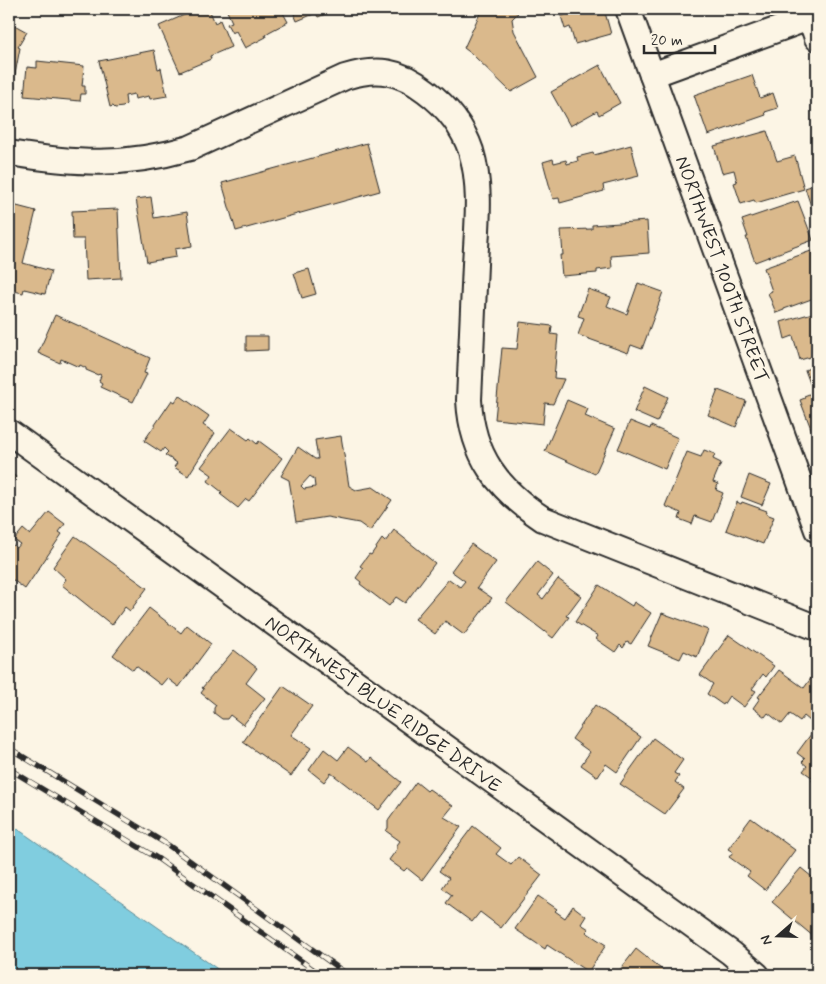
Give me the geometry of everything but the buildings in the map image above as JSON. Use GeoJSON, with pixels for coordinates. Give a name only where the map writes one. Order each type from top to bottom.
{"type":"FeatureCollection","features":[{"type":"Feature","properties":{"kind":"street","name":"NORTHWEST 100TH STREET"},"geometry":{"type":"LineString","coordinates":[[628,9],[817,530]]}},
{"type":"Feature","properties":{"kind":"street"},"geometry":{"type":"LineString","coordinates":[[652,75],[813,20]]}},
{"type":"Feature","properties":{"kind":"street"},"geometry":{"type":"LineString","coordinates":[[9,153],[75,162],[103,163],[167,154],[190,148],[344,77],[386,71],[403,76],[436,98],[450,113],[470,149],[476,171],[478,195],[469,400],[470,420],[480,453],[491,470],[516,498],[543,519],[817,628]]}},
{"type":"Feature","properties":{"kind":"street","name":"NORTHWEST BLUE RIDGE DRIVE"},"geometry":{"type":"LineString","coordinates":[[9,432],[732,953],[757,975]]}},
{"type":"Feature","properties":{"kind":"water"},"geometry":{"type":"Polygon","coordinates":[[[9,823],[226,975],[9,975],[9,823]]]}},
{"type":"Feature","properties":{"kind":"railway"},"geometry":{"type":"LineString","coordinates":[[9,748],[168,845],[348,975]]}},
{"type":"Feature","properties":{"kind":"railway"},"geometry":{"type":"LineString","coordinates":[[9,769],[157,858],[321,975]]}}]}
